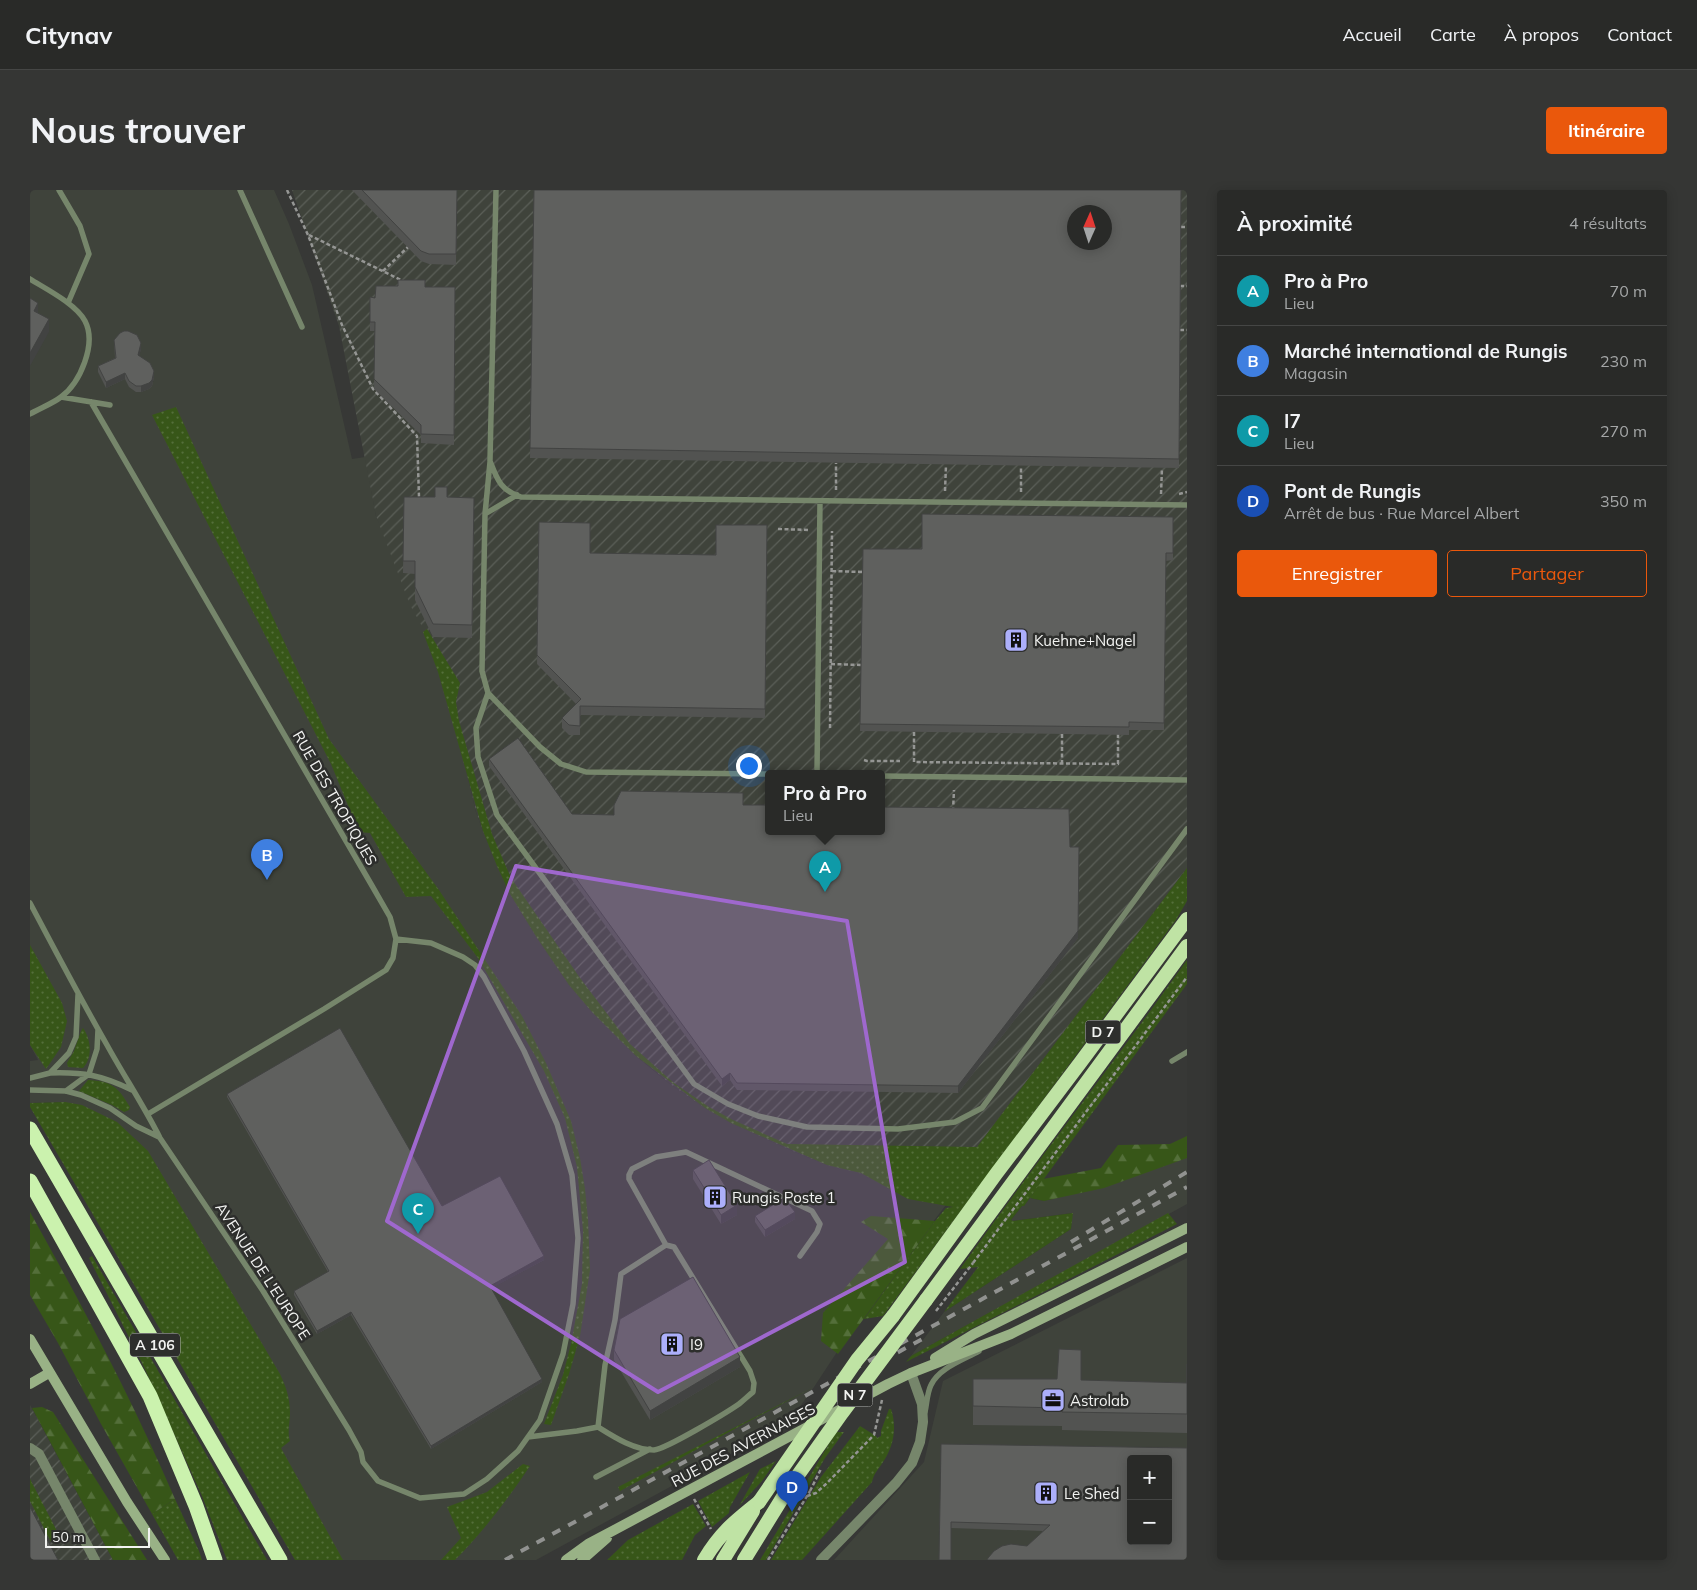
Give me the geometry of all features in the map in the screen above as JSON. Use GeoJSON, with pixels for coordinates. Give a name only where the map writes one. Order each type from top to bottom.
{"type":"FeatureCollection","features":[{"type":"Feature","properties":{"kind":"highway","name":"D 7"},"geometry":{"type":"LineString","coordinates":[[1018,1144],[1187,919]]}},
{"type":"Feature","properties":{"kind":"highway","name":"D 7"},"geometry":{"type":"LineString","coordinates":[[1039,1146],[1187,946]]}},
{"type":"Feature","properties":{"kind":"highway","name":"A 106"},"geometry":{"type":"LineString","coordinates":[[30,1129],[280,1560]]}},
{"type":"Feature","properties":{"kind":"highway","name":"N 7"},"geometry":{"type":"LineString","coordinates":[[723,1560],[759,1502],[851,1368],[892,1316],[1018,1144]]}},
{"type":"Feature","properties":{"kind":"highway","name":"N 7"},"geometry":{"type":"LineString","coordinates":[[744,1560],[786,1492],[842,1413],[1039,1146]]}},
{"type":"Feature","properties":{"kind":"highway","name":"A 106"},"geometry":{"type":"LineString","coordinates":[[30,1181],[150,1396],[196,1506],[215,1560]]}},
{"type":"Feature","properties":{"kind":"highway"},"geometry":{"type":"LineString","coordinates":[[704,1560],[719,1537],[732,1523],[759,1502]]}},
{"type":"Feature","properties":{"kind":"main road","name":"RUE DES AVERNAISES"},"geometry":{"type":"LineString","coordinates":[[911,1374],[974,1334],[1187,1228]]}},
{"type":"Feature","properties":{"kind":"main road","name":"RUE DES AVERNAISES"},"geometry":{"type":"LineString","coordinates":[[566,1560],[588,1544],[888,1384],[1010,1334],[1187,1247]]}},
{"type":"Feature","properties":{"kind":"main road"},"geometry":{"type":"LineString","coordinates":[[30,1339],[127,1502],[165,1560]]}},
{"type":"Feature","properties":{"kind":"main road"},"geometry":{"type":"LineString","coordinates":[[30,1384],[50,1373]]}},
{"type":"Feature","properties":{"kind":"main road","name":"RUE DES AVERNAISES"},"geometry":{"type":"LineString","coordinates":[[582,1560],[617,1530]]}},
{"type":"Feature","properties":{"kind":"street"},"geometry":{"type":"LineString","coordinates":[[821,1560],[896,1483],[912,1462],[920,1442],[924,1422],[922,1404],[911,1374]]}},
{"type":"Feature","properties":{"kind":"street"},"geometry":{"type":"LineString","coordinates":[[30,1448],[39,1454],[95,1560]]}},
{"type":"Feature","properties":{"kind":"lane"},"geometry":{"type":"LineString","coordinates":[[59,190],[80,226],[89,254],[68,303]]}},
{"type":"Feature","properties":{"kind":"lane"},"geometry":{"type":"LineString","coordinates":[[240,190],[302,327]]}},
{"type":"Feature","properties":{"kind":"lane"},"geometry":{"type":"LineString","coordinates":[[496,190],[490,461],[486,514],[482,671],[488,693],[540,747],[562,764],[586,772],[765,774]]}},
{"type":"Feature","properties":{"kind":"lane"},"geometry":{"type":"LineString","coordinates":[[30,279],[68,303],[85,322],[88,339],[87,359],[76,382],[61,398],[30,414]]}},
{"type":"Feature","properties":{"kind":"lane"},"geometry":{"type":"LineString","coordinates":[[61,398],[110,405]]}},
{"type":"Feature","properties":{"kind":"lane","name":"RUE DES TROPIQUES"},"geometry":{"type":"LineString","coordinates":[[91,402],[390,917],[396,939]]}},
{"type":"Feature","properties":{"kind":"lane"},"geometry":{"type":"LineString","coordinates":[[490,461],[498,482],[507,491],[520,497],[1187,505]]}},
{"type":"Feature","properties":{"kind":"lane"},"geometry":{"type":"LineString","coordinates":[[486,514],[517,495]]}},
{"type":"Feature","properties":{"kind":"lane"},"geometry":{"type":"LineString","coordinates":[[818,770],[820,501]]}},
{"type":"Feature","properties":{"kind":"lane"},"geometry":{"type":"LineString","coordinates":[[488,693],[476,728],[478,757],[497,816],[694,1084],[728,1104],[758,1116],[807,1127],[898,1129],[955,1122],[982,1108],[1187,829]]}},
{"type":"Feature","properties":{"kind":"lane"},"geometry":{"type":"LineString","coordinates":[[885,776],[1187,780]]}},
{"type":"Feature","properties":{"kind":"lane","name":"AVENUE DE L'EUROPE"},"geometry":{"type":"LineString","coordinates":[[30,903],[98,1030],[148,1114],[160,1138],[263,1291],[348,1430],[360,1452],[363,1462],[378,1481],[420,1498],[464,1494],[487,1479],[518,1451],[540,1420],[563,1354],[573,1304],[578,1238],[572,1175],[557,1124],[524,1051],[484,977],[475,965],[463,957],[431,943],[396,939]]}},
{"type":"Feature","properties":{"kind":"lane"},"geometry":{"type":"LineString","coordinates":[[148,1114],[386,970],[393,958],[396,939]]}},
{"type":"Feature","properties":{"kind":"lane"},"geometry":{"type":"LineString","coordinates":[[50,1073],[69,1052],[76,1037],[78,993]]}},
{"type":"Feature","properties":{"kind":"lane"},"geometry":{"type":"LineString","coordinates":[[66,1091],[89,1074],[97,1049],[98,1030]]}},
{"type":"Feature","properties":{"kind":"lane"},"geometry":{"type":"LineString","coordinates":[[1172,1061],[1187,1052]]}},
{"type":"Feature","properties":{"kind":"lane"},"geometry":{"type":"LineString","coordinates":[[30,1078],[50,1073],[89,1074],[111,1080],[133,1091]]}},
{"type":"Feature","properties":{"kind":"lane"},"geometry":{"type":"LineString","coordinates":[[30,1090],[66,1091],[81,1095],[110,1108],[136,1126],[160,1138]]}},
{"type":"Feature","properties":{"kind":"lane"},"geometry":{"type":"LineString","coordinates":[[528,1436],[598,1427],[633,1446],[656,1450],[740,1403],[753,1392],[754,1383],[750,1371],[674,1247],[666,1245],[629,1179],[632,1169],[652,1159],[686,1152],[812,1211],[820,1224],[817,1232],[800,1256]]}},
{"type":"Feature","properties":{"kind":"lane"},"geometry":{"type":"LineString","coordinates":[[598,1427],[605,1365],[616,1320],[621,1274],[666,1245]]}},
{"type":"Feature","properties":{"kind":"lane"},"geometry":{"type":"LineString","coordinates":[[924,1422],[928,1394],[931,1385],[940,1374],[1010,1334]]}},
{"type":"Feature","properties":{"kind":"lane"},"geometry":{"type":"LineString","coordinates":[[596,1476],[650,1449]]}},
{"type":"Feature","properties":{"kind":"path"},"geometry":{"type":"LineString","coordinates":[[287,190],[308,235],[342,325],[373,389],[417,436],[418,497],[426,497]]}},
{"type":"Feature","properties":{"kind":"path"},"geometry":{"type":"LineString","coordinates":[[1181,227],[1187,227]]}},
{"type":"Feature","properties":{"kind":"path"},"geometry":{"type":"LineString","coordinates":[[308,235],[411,284]]}},
{"type":"Feature","properties":{"kind":"path"},"geometry":{"type":"LineString","coordinates":[[382,271],[408,247]]}},
{"type":"Feature","properties":{"kind":"path"},"geometry":{"type":"LineString","coordinates":[[1180,286],[1187,286]]}},
{"type":"Feature","properties":{"kind":"path"},"geometry":{"type":"LineString","coordinates":[[1180,330],[1187,330]]}},
{"type":"Feature","properties":{"kind":"path"},"geometry":{"type":"LineString","coordinates":[[836,462],[836,490]]}},
{"type":"Feature","properties":{"kind":"path"},"geometry":{"type":"LineString","coordinates":[[945,491],[946,464]]}},
{"type":"Feature","properties":{"kind":"path"},"geometry":{"type":"LineString","coordinates":[[1021,466],[1021,492]]}},
{"type":"Feature","properties":{"kind":"path"},"geometry":{"type":"LineString","coordinates":[[1161,494],[1162,468]]}},
{"type":"Feature","properties":{"kind":"path"},"geometry":{"type":"LineString","coordinates":[[778,529],[812,530]]}},
{"type":"Feature","properties":{"kind":"path"},"geometry":{"type":"LineString","coordinates":[[830,728],[832,531]]}},
{"type":"Feature","properties":{"kind":"path"},"geometry":{"type":"LineString","coordinates":[[832,571],[863,572]]}},
{"type":"Feature","properties":{"kind":"path"},"geometry":{"type":"LineString","coordinates":[[831,664],[861,665]]}},
{"type":"Feature","properties":{"kind":"path"},"geometry":{"type":"LineString","coordinates":[[914,732],[914,762],[1062,764],[1118,764],[1118,734]]}},
{"type":"Feature","properties":{"kind":"path"},"geometry":{"type":"LineString","coordinates":[[1062,734],[1062,764]]}},
{"type":"Feature","properties":{"kind":"path"},"geometry":{"type":"LineString","coordinates":[[864,760],[900,762]]}},
{"type":"Feature","properties":{"kind":"path"},"geometry":{"type":"LineString","coordinates":[[953,814],[954,790]]}},
{"type":"Feature","properties":{"kind":"path"},"geometry":{"type":"LineString","coordinates":[[933,1316],[1187,977]]}},
{"type":"Feature","properties":{"kind":"path"},"geometry":{"type":"LineString","coordinates":[[807,1496],[816,1493],[826,1484],[874,1435],[888,1384]]}},
{"type":"Feature","properties":{"kind":"path"},"geometry":{"type":"LineString","coordinates":[[768,1560],[810,1491],[823,1464]]}},
{"type":"Feature","properties":{"kind":"path"},"geometry":{"type":"LineString","coordinates":[[694,1500],[708,1526]]}},
{"type":"Feature","properties":{"kind":"highlighted area"},"geometry":{"type":"Polygon","coordinates":[[[516,866],[847,921],[905,1262],[658,1392],[387,1221],[516,866]]]}},
{"type":"Feature","properties":{"kind":"shaded area"},"geometry":{"type":"Polygon","coordinates":[[[30,190],[274,190],[312,285],[352,459],[365,457],[376,516],[433,646],[476,812],[483,831],[510,894],[569,985],[592,1012],[636,1056],[670,1084],[731,1123],[827,1165],[962,1184],[860,1317],[789,1422],[536,1560],[321,1560],[65,1102],[30,1103],[30,1061],[38,1060],[30,1045],[30,190]]]}},
{"type":"Feature","properties":{"kind":"shaded area"},"geometry":{"type":"Polygon","coordinates":[[[292,190],[1187,190],[1187,868],[948,1186],[899,1183],[827,1165],[731,1123],[670,1084],[618,1039],[592,1012],[569,985],[510,894],[476,812],[433,646],[410,605],[376,516],[339,326],[292,190]]]}},
{"type":"Feature","properties":{"kind":"shaded area"},"geometry":{"type":"Polygon","coordinates":[[[1187,1155],[1187,1204],[911,1356],[944,1312],[1071,1229],[1072,1213],[1012,1221],[1030,1198],[1044,1201],[1187,1155]]]}},
{"type":"Feature","properties":{"kind":"shaded area"},"geometry":{"type":"Polygon","coordinates":[[[1187,1258],[1187,1560],[834,1560],[924,1462],[943,1381],[1187,1258]]]}},
{"type":"Feature","properties":{"kind":"shaded area"},"geometry":{"type":"Polygon","coordinates":[[[30,1405],[113,1560],[30,1560],[30,1405]]]}},
{"type":"Feature","properties":{"kind":"green space"},"geometry":{"type":"Polygon","coordinates":[[[176,407],[329,739],[439,890],[522,1016],[546,1063],[571,1121],[585,1189],[590,1270],[580,1336],[551,1425],[544,1424],[563,1375],[582,1284],[583,1230],[577,1167],[565,1118],[544,1071],[478,958],[431,896],[406,897],[370,833],[359,832],[331,764],[152,415],[176,407]]]}},
{"type":"Feature","properties":{"kind":"green space"},"geometry":{"type":"Polygon","coordinates":[[[427,629],[460,683],[456,702],[459,721],[492,834],[511,878],[580,978],[630,1044],[674,1083],[709,1107],[733,1120],[787,1144],[977,1147],[1187,868],[1187,901],[1176,920],[883,1316],[864,1319],[935,1221],[946,1208],[953,1207],[908,1199],[861,1173],[827,1165],[731,1123],[705,1108],[636,1056],[592,1012],[569,985],[537,938],[510,894],[497,866],[483,831],[438,672],[423,632],[427,629]]]}},
{"type":"Feature","properties":{"kind":"green space"},"geometry":{"type":"Polygon","coordinates":[[[30,945],[62,1003],[67,1021],[61,1047],[46,1069],[30,1045],[30,945]]]}},
{"type":"Feature","properties":{"kind":"green space"},"geometry":{"type":"Polygon","coordinates":[[[1187,960],[1187,984],[1024,1206],[1011,1220],[1073,1213],[1071,1229],[944,1312],[978,1267],[960,1269],[1187,960]]]}},
{"type":"Feature","properties":{"kind":"green space"},"geometry":{"type":"Polygon","coordinates":[[[83,1028],[88,1037],[90,1054],[83,1068],[68,1067],[67,1063],[83,1028]]]}},
{"type":"Feature","properties":{"kind":"green space"},"geometry":{"type":"Polygon","coordinates":[[[88,1080],[114,1086],[126,1100],[130,1107],[129,1110],[124,1112],[79,1091],[88,1080]]]}},
{"type":"Feature","properties":{"kind":"green space"},"geometry":{"type":"Polygon","coordinates":[[[65,1102],[82,1105],[117,1122],[148,1151],[280,1374],[287,1393],[290,1413],[290,1441],[281,1448],[343,1560],[295,1560],[30,1107],[30,1103],[65,1102]]]}},
{"type":"Feature","properties":{"kind":"green space"},"geometry":{"type":"Polygon","coordinates":[[[1187,1136],[1187,1158],[1104,1188],[1044,1201],[1030,1198],[1043,1179],[1101,1168],[1118,1145],[1170,1144],[1187,1136]]]}},
{"type":"Feature","properties":{"kind":"green space"},"geometry":{"type":"Polygon","coordinates":[[[30,1212],[106,1354],[142,1426],[175,1499],[152,1514],[30,1295],[30,1212]]]}},
{"type":"Feature","properties":{"kind":"green space"},"geometry":{"type":"Polygon","coordinates":[[[1168,1213],[1177,1224],[906,1362],[911,1356],[1168,1213]]]}},
{"type":"Feature","properties":{"kind":"green space"},"geometry":{"type":"Polygon","coordinates":[[[871,1216],[935,1221],[838,1354],[821,1341],[823,1313],[888,1239],[861,1222],[871,1216]]]}},
{"type":"Feature","properties":{"kind":"green space"},"geometry":{"type":"Polygon","coordinates":[[[92,1256],[267,1560],[227,1560],[202,1496],[144,1367],[89,1258],[92,1256]]]}},
{"type":"Feature","properties":{"kind":"green space"},"geometry":{"type":"Polygon","coordinates":[[[814,1387],[740,1426],[620,1491],[618,1487],[814,1387]]]}},
{"type":"Feature","properties":{"kind":"green space"},"geometry":{"type":"Polygon","coordinates":[[[42,1407],[53,1412],[147,1560],[113,1560],[32,1408],[42,1407]]]}},
{"type":"Feature","properties":{"kind":"green space"},"geometry":{"type":"Polygon","coordinates":[[[889,1409],[891,1409],[894,1423],[892,1443],[872,1482],[802,1560],[771,1560],[821,1477],[860,1426],[877,1438],[881,1436],[889,1409]]]}},
{"type":"Feature","properties":{"kind":"green space"},"geometry":{"type":"Polygon","coordinates":[[[836,1432],[844,1432],[825,1458],[766,1560],[760,1560],[836,1432]]]}},
{"type":"Feature","properties":{"kind":"green space"},"geometry":{"type":"Polygon","coordinates":[[[776,1461],[762,1481],[739,1506],[760,1469],[776,1461]]]}},
{"type":"Feature","properties":{"kind":"green space"},"geometry":{"type":"Polygon","coordinates":[[[523,1464],[530,1466],[485,1527],[455,1560],[441,1560],[461,1538],[447,1507],[487,1492],[523,1464]]]}},
{"type":"Feature","properties":{"kind":"green space"},"geometry":{"type":"Polygon","coordinates":[[[750,1472],[730,1507],[729,1513],[712,1527],[698,1501],[750,1472]]]}},
{"type":"Feature","properties":{"kind":"green space"},"geometry":{"type":"Polygon","coordinates":[[[30,1479],[60,1537],[51,1542],[30,1501],[30,1479]]]}},
{"type":"Feature","properties":{"kind":"green space"},"geometry":{"type":"Polygon","coordinates":[[[175,1499],[202,1560],[178,1560],[152,1514],[175,1499]]]}},
{"type":"Feature","properties":{"kind":"green space"},"geometry":{"type":"Polygon","coordinates":[[[693,1504],[706,1526],[695,1535],[682,1560],[607,1560],[628,1540],[693,1504]]]}},
{"type":"Feature","properties":{"kind":"building"},"geometry":{"type":"Polygon","coordinates":[[[362,190],[457,190],[456,254],[429,254],[421,251],[362,190]]]}},
{"type":"Feature","properties":{"kind":"building"},"geometry":{"type":"Polygon","coordinates":[[[534,190],[1181,190],[1179,459],[530,448],[534,190]]]}},
{"type":"Feature","properties":{"kind":"building"},"geometry":{"type":"Polygon","coordinates":[[[398,280],[425,280],[425,287],[455,287],[454,435],[421,434],[421,425],[374,379],[375,322],[370,322],[370,297],[375,298],[376,286],[398,286],[398,280]]]}},
{"type":"Feature","properties":{"kind":"building"},"geometry":{"type":"Polygon","coordinates":[[[30,298],[38,303],[34,311],[49,319],[30,353],[30,298]]]}},
{"type":"Feature","properties":{"kind":"building"},"geometry":{"type":"Polygon","coordinates":[[[124,331],[137,335],[141,343],[138,355],[150,363],[154,371],[152,380],[149,383],[136,386],[129,381],[125,373],[106,382],[98,366],[116,358],[114,340],[124,331]]]}},
{"type":"Feature","properties":{"kind":"building"},"geometry":{"type":"Polygon","coordinates":[[[435,487],[447,487],[447,497],[474,498],[472,625],[433,624],[415,587],[415,561],[403,561],[404,497],[435,497],[435,487]]]}},
{"type":"Feature","properties":{"kind":"building","name":"Kuehne+Nagel"},"geometry":{"type":"Polygon","coordinates":[[[922,514],[1173,517],[1173,553],[1166,553],[1164,723],[1129,722],[1129,727],[860,724],[863,549],[922,549],[922,514]]]}},
{"type":"Feature","properties":{"kind":"building"},"geometry":{"type":"Polygon","coordinates":[[[539,522],[590,523],[590,553],[716,555],[716,525],[767,525],[765,709],[580,706],[580,726],[569,725],[562,718],[581,699],[537,655],[539,522]]]}},
{"type":"Feature","properties":{"kind":"building"},"geometry":{"type":"Polygon","coordinates":[[[518,738],[572,814],[614,815],[614,805],[621,791],[743,793],[743,805],[765,805],[765,835],[885,835],[885,807],[1069,809],[1070,847],[1079,847],[1078,931],[958,1086],[737,1083],[730,1073],[722,1079],[489,759],[518,738]]]}},
{"type":"Feature","properties":{"kind":"building"},"geometry":{"type":"Polygon","coordinates":[[[340,1028],[442,1206],[500,1176],[544,1256],[490,1286],[542,1379],[431,1446],[351,1312],[317,1331],[294,1291],[329,1271],[227,1094],[340,1028]]]}},
{"type":"Feature","properties":{"kind":"building","name":"Rungis Poste 1"},"geometry":{"type":"Polygon","coordinates":[[[709,1160],[737,1205],[721,1215],[693,1170],[709,1160]]]}},
{"type":"Feature","properties":{"kind":"building"},"geometry":{"type":"Polygon","coordinates":[[[784,1198],[795,1212],[765,1230],[755,1216],[784,1198]]]}},
{"type":"Feature","properties":{"kind":"building","name":"I9"},"geometry":{"type":"Polygon","coordinates":[[[693,1277],[740,1357],[650,1411],[614,1350],[620,1319],[693,1277]]]}},
{"type":"Feature","properties":{"kind":"building"},"geometry":{"type":"Polygon","coordinates":[[[1059,1349],[1081,1350],[1081,1380],[1187,1383],[1187,1414],[1062,1412],[1062,1408],[973,1406],[973,1379],[1057,1379],[1059,1349]]]}},
{"type":"Feature","properties":{"kind":"building","name":"Le Shed"},"geometry":{"type":"Polygon","coordinates":[[[941,1444],[1187,1448],[1187,1560],[987,1560],[994,1551],[1002,1546],[1011,1544],[1027,1546],[1050,1525],[951,1522],[951,1560],[939,1560],[941,1444]]]}},
{"type":"Feature","properties":{"kind":"building"},"geometry":{"type":"Polygon","coordinates":[[[30,1507],[58,1560],[30,1560],[30,1507]]]}},
{"type":"Feature","properties":{"kind":"railway"},"geometry":{"type":"LineString","coordinates":[[1071,1242],[1187,1172]]}},
{"type":"Feature","properties":{"kind":"railway"},"geometry":{"type":"LineString","coordinates":[[505,1560],[1187,1187]]}},
{"type":"Feature","properties":{"kind":"railway"},"geometry":{"type":"LineString","coordinates":[[882,1361],[926,1337]]}},
{"type":"Feature","properties":{"kind":"place","name":"Kuehne+Nagel"},"geometry":{"type":"Point","coordinates":[1016,640]}},
{"type":"Feature","properties":{"kind":"place","name":"Marché international de Rungis"},"geometry":{"type":"Point","coordinates":[267,880]}},
{"type":"Feature","properties":{"kind":"place","name":"Pro à Pro"},"geometry":{"type":"Point","coordinates":[825,892]}},
{"type":"Feature","properties":{"kind":"place","name":"Rungis Poste 1"},"geometry":{"type":"Point","coordinates":[715,1197]}},
{"type":"Feature","properties":{"kind":"place","name":"I7"},"geometry":{"type":"Point","coordinates":[418,1234]}},
{"type":"Feature","properties":{"kind":"place","name":"I9"},"geometry":{"type":"Point","coordinates":[672,1344]}},
{"type":"Feature","properties":{"kind":"place","name":"Astrolab"},"geometry":{"type":"Point","coordinates":[1053,1400]}},
{"type":"Feature","properties":{"kind":"place","name":"Le Shed"},"geometry":{"type":"Point","coordinates":[1046,1493]}},
{"type":"Feature","properties":{"kind":"place","name":"Pont de Rungis"},"geometry":{"type":"Point","coordinates":[792,1512]}}]}
